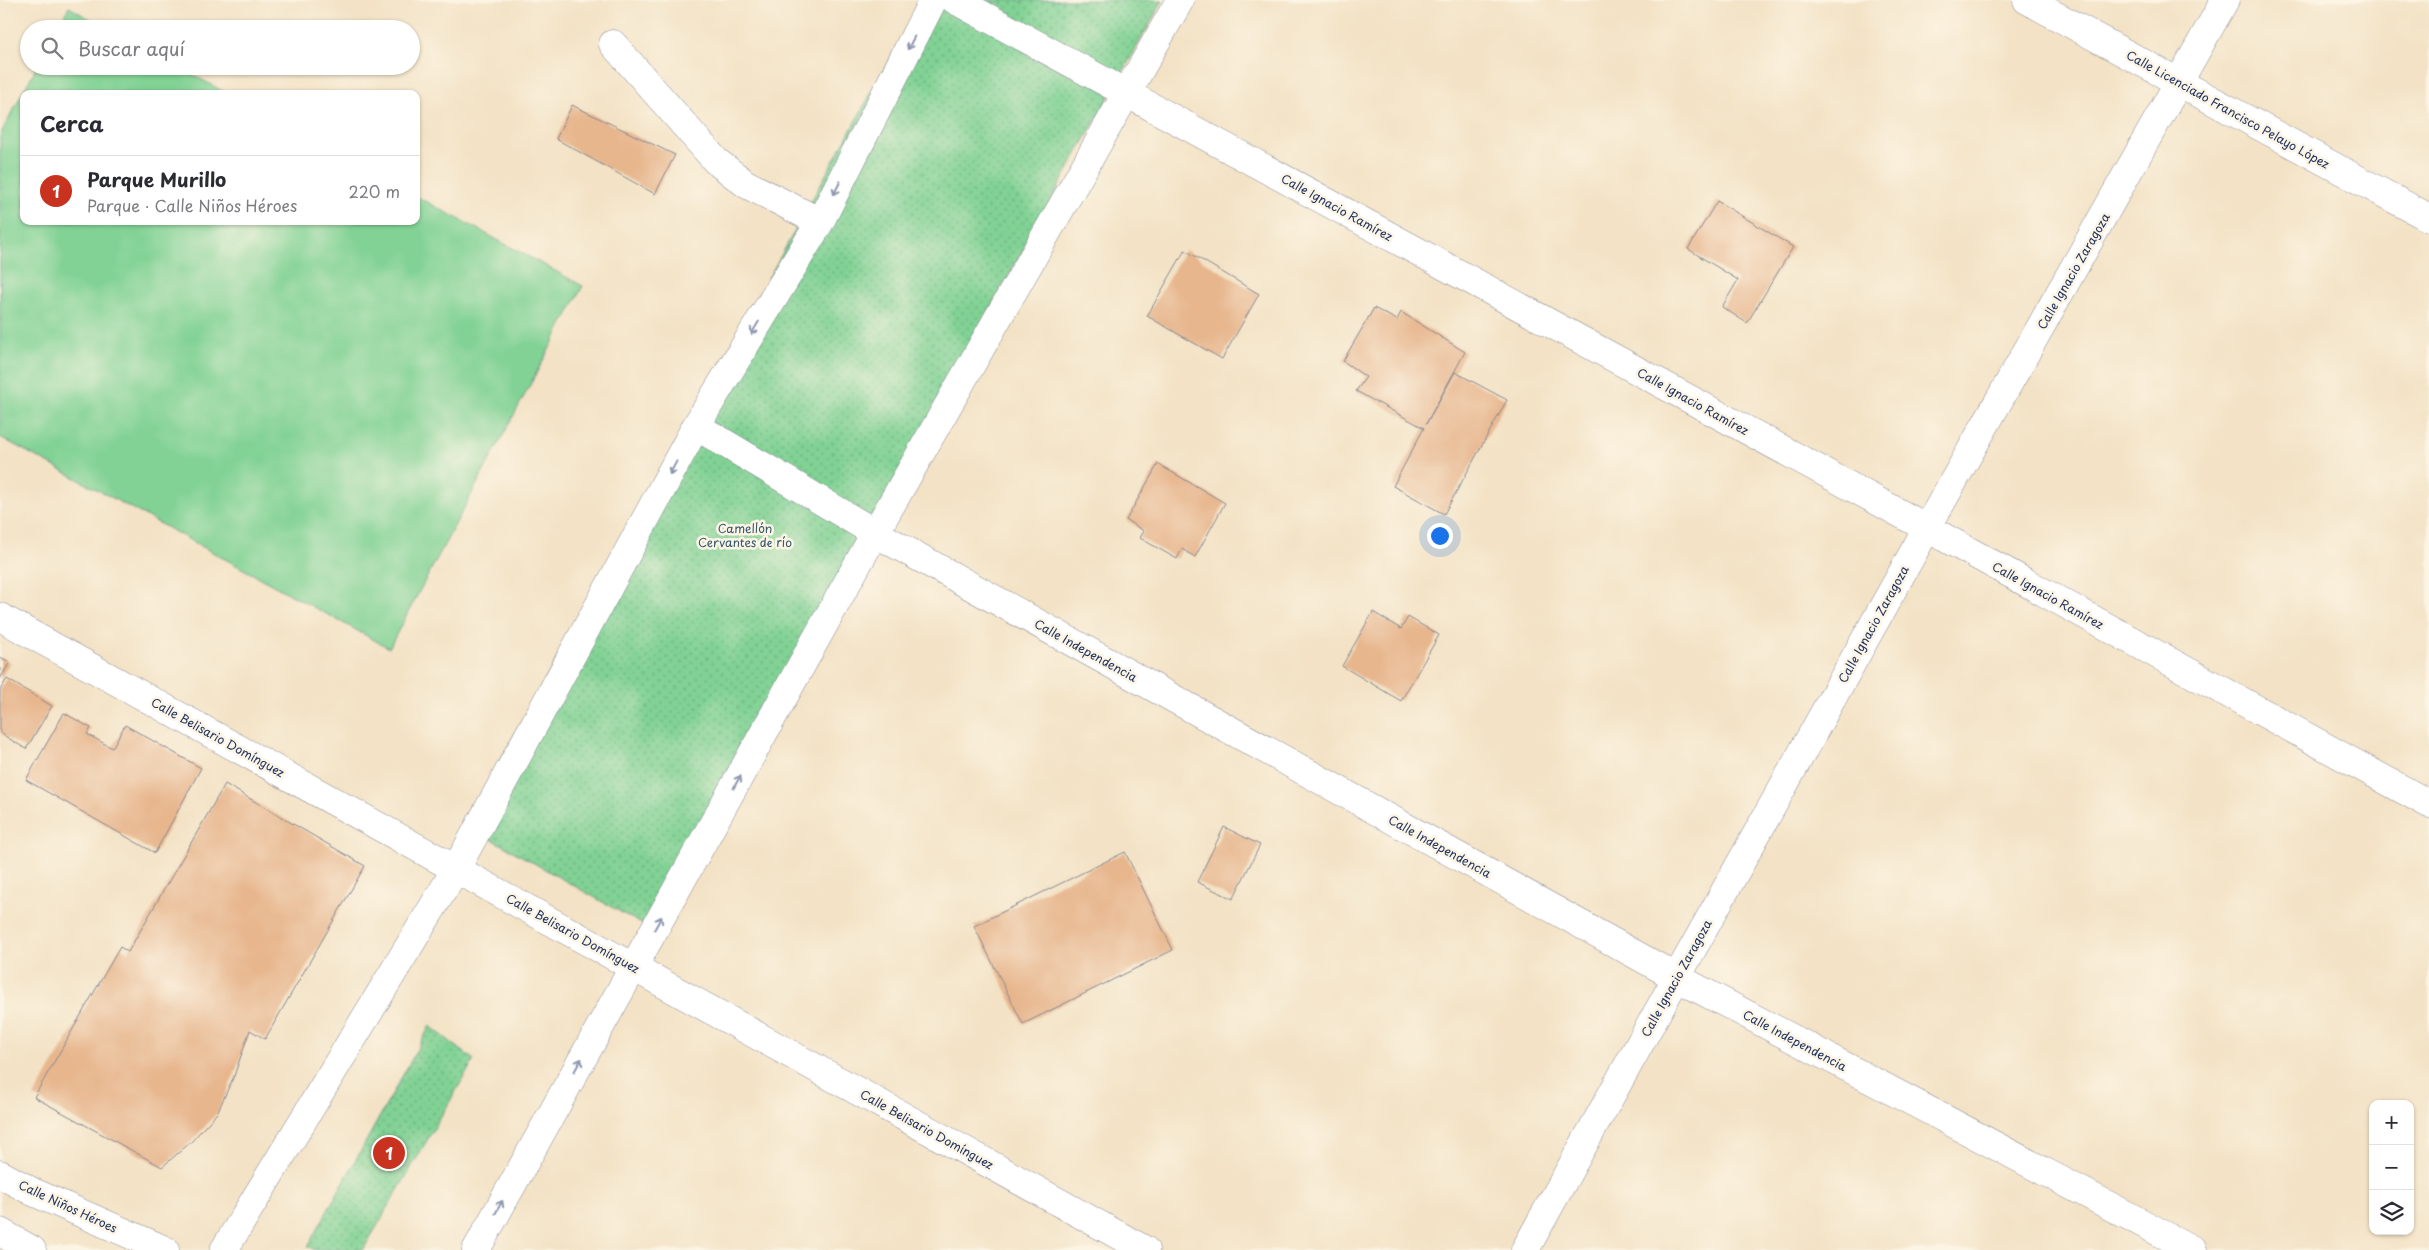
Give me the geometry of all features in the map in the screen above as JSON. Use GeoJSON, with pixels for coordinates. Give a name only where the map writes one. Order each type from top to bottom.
{"type":"FeatureCollection","features":[{"type":"Feature","properties":{"kind":"street"},"geometry":{"type":"LineString","coordinates":[[224,1250],[456,869],[696,426],[820,222],[933,0]]}},
{"type":"Feature","properties":{"kind":"street","name":"Calle Ignacio Ramírez"},"geometry":{"type":"LineString","coordinates":[[955,0],[1927,528],[2429,804]]}},
{"type":"Feature","properties":{"kind":"street"},"geometry":{"type":"LineString","coordinates":[[476,1250],[875,533],[1180,0]]}},
{"type":"Feature","properties":{"kind":"street","name":"Calle Licenciado Francisco Pelayo López"},"geometry":{"type":"LineString","coordinates":[[2026,0],[2429,218]]}},
{"type":"Feature","properties":{"kind":"street","name":"Calle Ignacio Zaragoza"},"geometry":{"type":"LineString","coordinates":[[1525,1250],[1927,528],[2225,0]]}},
{"type":"Feature","properties":{"kind":"street"},"geometry":{"type":"LineString","coordinates":[[612,44],[716,161],[746,184],[820,222]]}},
{"type":"Feature","properties":{"kind":"street","name":"Calle Independencia"},"geometry":{"type":"LineString","coordinates":[[696,426],[875,533],[1676,977],[2193,1250]]}},
{"type":"Feature","properties":{"kind":"street","name":"Calle Belisario Domínguez"},"geometry":{"type":"LineString","coordinates":[[0,617],[1145,1250]]}},
{"type":"Feature","properties":{"kind":"street","name":"Calle Niños Héroes"},"geometry":{"type":"LineString","coordinates":[[0,1174],[33,1192],[165,1250]]}},
{"type":"Feature","properties":{"kind":"street"},"geometry":{"type":"LineString","coordinates":[[0,1232],[32,1250]]}},
{"type":"Feature","properties":{"kind":"green space","name":"Camellón Cervantes de río"},"geometry":{"type":"Polygon","coordinates":[[[923,0],[1163,0],[645,926],[465,824],[923,0]]]}},
{"type":"Feature","properties":{"kind":"green space"},"geometry":{"type":"Polygon","coordinates":[[[69,7],[92,20],[62,20],[69,7]]]}},
{"type":"Feature","properties":{"kind":"green space"},"geometry":{"type":"Polygon","coordinates":[[[32,75],[193,75],[221,90],[24,90],[32,75]]]}},
{"type":"Feature","properties":{"kind":"green space"},"geometry":{"type":"Polygon","coordinates":[[[20,98],[20,225],[420,225],[420,198],[583,286],[389,648],[0,437],[0,135],[20,98]]]}},
{"type":"Feature","properties":{"kind":"green space"},"geometry":{"type":"Polygon","coordinates":[[[430,1026],[474,1060],[363,1250],[315,1250],[308,1246],[430,1026]]]}},
{"type":"Feature","properties":{"kind":"building"},"geometry":{"type":"Polygon","coordinates":[[[572,105],[675,155],[655,194],[556,139],[572,105]]]}},
{"type":"Feature","properties":{"kind":"building"},"geometry":{"type":"Polygon","coordinates":[[[1717,201],[1793,247],[1747,323],[1722,307],[1738,280],[1688,249],[1717,201]]]}},
{"type":"Feature","properties":{"kind":"building"},"geometry":{"type":"Polygon","coordinates":[[[1185,250],[1259,294],[1222,359],[1147,316],[1185,250]]]}},
{"type":"Feature","properties":{"kind":"building"},"geometry":{"type":"Polygon","coordinates":[[[1374,308],[1397,320],[1401,312],[1465,352],[1426,424],[1455,372],[1507,400],[1444,514],[1393,486],[1424,428],[1356,391],[1366,377],[1343,361],[1374,308]]]}},
{"type":"Feature","properties":{"kind":"building"},"geometry":{"type":"Polygon","coordinates":[[[1158,464],[1225,503],[1195,557],[1182,549],[1177,559],[1140,538],[1144,531],[1126,520],[1158,464]]]}},
{"type":"Feature","properties":{"kind":"building"},"geometry":{"type":"Polygon","coordinates":[[[1373,612],[1401,629],[1408,617],[1439,635],[1401,701],[1342,666],[1373,612]]]}},
{"type":"Feature","properties":{"kind":"building"},"geometry":{"type":"Polygon","coordinates":[[[0,657],[10,662],[0,679],[0,657]]]}},
{"type":"Feature","properties":{"kind":"building"},"geometry":{"type":"Polygon","coordinates":[[[7,679],[52,706],[26,749],[0,733],[0,690],[7,679]]]}},
{"type":"Feature","properties":{"kind":"building"},"geometry":{"type":"Polygon","coordinates":[[[64,713],[91,728],[87,734],[112,748],[125,725],[201,768],[155,853],[26,780],[64,713]]]}},
{"type":"Feature","properties":{"kind":"building"},"geometry":{"type":"Polygon","coordinates":[[[225,784],[365,866],[265,1039],[250,1030],[234,1076],[217,1113],[191,1142],[162,1167],[34,1097],[120,947],[128,952],[225,784]]]}},
{"type":"Feature","properties":{"kind":"building"},"geometry":{"type":"Polygon","coordinates":[[[1224,827],[1260,845],[1233,899],[1197,882],[1224,827]]]}},
{"type":"Feature","properties":{"kind":"building"},"geometry":{"type":"Polygon","coordinates":[[[1125,852],[1173,950],[1023,1024],[974,926],[1125,852]]]}},
{"type":"Feature","properties":{"kind":"place","name":"Parque Murillo"},"geometry":{"type":"Point","coordinates":[389,1153]}}]}
